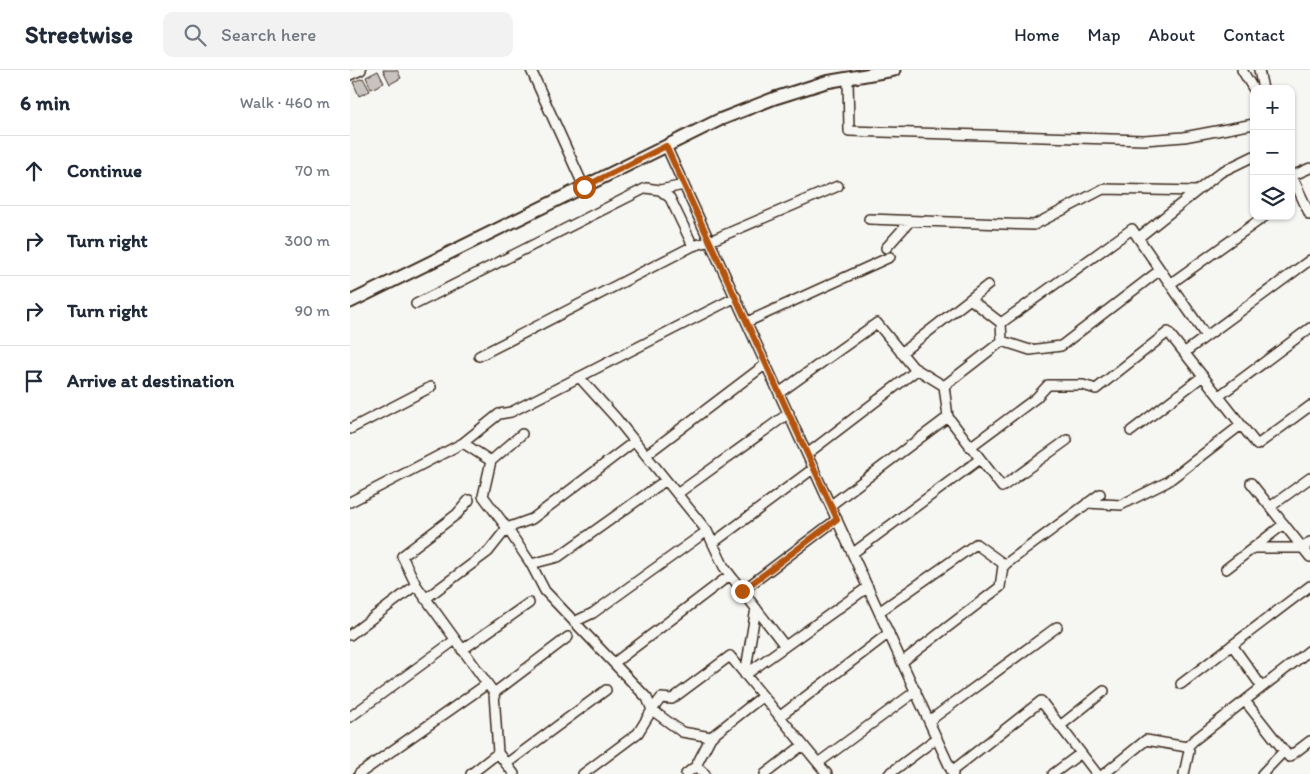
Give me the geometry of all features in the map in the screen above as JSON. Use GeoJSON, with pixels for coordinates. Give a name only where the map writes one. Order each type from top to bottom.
{"type":"FeatureCollection","features":[{"type":"Feature","properties":{"kind":"street"},"geometry":{"type":"LineString","coordinates":[[350,75],[361,70]]}},
{"type":"Feature","properties":{"kind":"street"},"geometry":{"type":"LineString","coordinates":[[531,70],[584,187]]}},
{"type":"Feature","properties":{"kind":"street"},"geometry":{"type":"LineString","coordinates":[[350,302],[719,120],[775,98],[826,82],[894,70]]}},
{"type":"Feature","properties":{"kind":"street"},"geometry":{"type":"LineString","coordinates":[[1242,70],[1251,85]]}},
{"type":"Feature","properties":{"kind":"street"},"geometry":{"type":"LineString","coordinates":[[1259,70],[1262,85]]}},
{"type":"Feature","properties":{"kind":"street"},"geometry":{"type":"LineString","coordinates":[[848,78],[849,131],[1144,140],[1184,137],[1250,125]]}},
{"type":"Feature","properties":{"kind":"street"},"geometry":{"type":"LineString","coordinates":[[666,146],[953,773],[1041,701],[1097,774]]}},
{"type":"Feature","properties":{"kind":"street"},"geometry":{"type":"LineString","coordinates":[[1138,238],[1221,172],[1250,158]]}},
{"type":"Feature","properties":{"kind":"street"},"geometry":{"type":"LineString","coordinates":[[1295,174],[1310,168]]}},
{"type":"Feature","properties":{"kind":"street"},"geometry":{"type":"LineString","coordinates":[[416,304],[646,188],[660,190],[684,185]]}},
{"type":"Feature","properties":{"kind":"street"},"geometry":{"type":"LineString","coordinates":[[479,356],[693,246],[710,241],[838,186]]}},
{"type":"Feature","properties":{"kind":"street"},"geometry":{"type":"LineString","coordinates":[[869,219],[1034,225],[1103,188],[1197,191]]}},
{"type":"Feature","properties":{"kind":"street"},"geometry":{"type":"LineString","coordinates":[[660,190],[670,198],[693,246]]}},
{"type":"Feature","properties":{"kind":"street"},"geometry":{"type":"LineString","coordinates":[[1295,194],[1310,215]]}},
{"type":"Feature","properties":{"kind":"street"},"geometry":{"type":"LineString","coordinates":[[747,322],[888,253],[910,220]]}},
{"type":"Feature","properties":{"kind":"street"},"geometry":{"type":"LineString","coordinates":[[1170,284],[1259,220]]}},
{"type":"Feature","properties":{"kind":"street"},"geometry":{"type":"LineString","coordinates":[[1001,323],[1132,229],[1206,336]]}},
{"type":"Feature","properties":{"kind":"street"},"geometry":{"type":"LineString","coordinates":[[1184,352],[1310,260]]}},
{"type":"Feature","properties":{"kind":"street"},"geometry":{"type":"LineString","coordinates":[[1002,341],[1030,350],[1061,346],[1160,270]]}},
{"type":"Feature","properties":{"kind":"street"},"geometry":{"type":"LineString","coordinates":[[901,353],[988,285]]}},
{"type":"Feature","properties":{"kind":"street"},"geometry":{"type":"LineString","coordinates":[[350,502],[463,443],[499,414],[511,412],[736,297]]}},
{"type":"Feature","properties":{"kind":"street"},"geometry":{"type":"LineString","coordinates":[[970,299],[1001,323],[1002,341]]}},
{"type":"Feature","properties":{"kind":"street"},"geometry":{"type":"LineString","coordinates":[[779,393],[877,323],[913,367],[944,386]]}},
{"type":"Feature","properties":{"kind":"street"},"geometry":{"type":"LineString","coordinates":[[1219,396],[1310,328]]}},
{"type":"Feature","properties":{"kind":"street"},"geometry":{"type":"LineString","coordinates":[[970,446],[1036,398],[1048,386],[1083,385],[1096,389],[1168,332],[1257,445],[1310,406]]}},
{"type":"Feature","properties":{"kind":"street"},"geometry":{"type":"LineString","coordinates":[[944,386],[1002,341]]}},
{"type":"Feature","properties":{"kind":"street"},"geometry":{"type":"LineString","coordinates":[[646,455],[766,364]]}},
{"type":"Feature","properties":{"kind":"street"},"geometry":{"type":"LineString","coordinates":[[807,454],[917,370]]}},
{"type":"Feature","properties":{"kind":"street"},"geometry":{"type":"LineString","coordinates":[[1131,430],[1203,376]]}},
{"type":"Feature","properties":{"kind":"street"},"geometry":{"type":"LineString","coordinates":[[579,377],[635,441],[707,531],[724,568],[785,646]]}},
{"type":"Feature","properties":{"kind":"street"},"geometry":{"type":"LineString","coordinates":[[350,429],[431,386]]}},
{"type":"Feature","properties":{"kind":"street"},"geometry":{"type":"LineString","coordinates":[[944,386],[948,418],[1002,487],[1067,440]]}},
{"type":"Feature","properties":{"kind":"street"},"geometry":{"type":"LineString","coordinates":[[677,494],[789,413]]}},
{"type":"Feature","properties":{"kind":"street"},"geometry":{"type":"LineString","coordinates":[[830,505],[948,418]]}},
{"type":"Feature","properties":{"kind":"street"},"geometry":{"type":"LineString","coordinates":[[1087,503],[1121,506],[1167,482],[1241,425]]}},
{"type":"Feature","properties":{"kind":"street"},"geometry":{"type":"LineString","coordinates":[[522,434],[491,461],[483,496],[531,564],[545,591],[647,698],[652,710],[682,732],[711,737]]}},
{"type":"Feature","properties":{"kind":"street"},"geometry":{"type":"LineString","coordinates":[[425,599],[488,552],[507,528],[532,519],[635,441]]}},
{"type":"Feature","properties":{"kind":"street"},"geometry":{"type":"LineString","coordinates":[[463,443],[491,461]]}},
{"type":"Feature","properties":{"kind":"street"},"geometry":{"type":"LineString","coordinates":[[853,553],[980,459]]}},
{"type":"Feature","properties":{"kind":"street"},"geometry":{"type":"LineString","coordinates":[[713,544],[814,468]]}},
{"type":"Feature","properties":{"kind":"street"},"geometry":{"type":"LineString","coordinates":[[1270,507],[1310,478]]}},
{"type":"Feature","properties":{"kind":"street"},"geometry":{"type":"LineString","coordinates":[[531,564],[558,557],[666,480]]}},
{"type":"Feature","properties":{"kind":"street"},"geometry":{"type":"LineString","coordinates":[[1252,483],[1284,524],[1306,545],[1310,557]]}},
{"type":"Feature","properties":{"kind":"street"},"geometry":{"type":"LineString","coordinates":[[902,662],[1000,587],[1003,566],[1005,564],[1100,494]]}},
{"type":"Feature","properties":{"kind":"street"},"geometry":{"type":"LineString","coordinates":[[469,500],[457,514],[402,556],[425,599],[494,693],[498,753],[514,774]]}},
{"type":"Feature","properties":{"kind":"street"},"geometry":{"type":"LineString","coordinates":[[742,591],[837,519]]}},
{"type":"Feature","properties":{"kind":"street"},"geometry":{"type":"LineString","coordinates":[[1226,569],[1284,524]]}},
{"type":"Feature","properties":{"kind":"street"},"geometry":{"type":"LineString","coordinates":[[574,622],[593,613],[707,531]]}},
{"type":"Feature","properties":{"kind":"street"},"geometry":{"type":"LineString","coordinates":[[879,612],[976,544],[1005,564]]}},
{"type":"Feature","properties":{"kind":"street"},"geometry":{"type":"LineString","coordinates":[[1253,548],[1306,545]]}},
{"type":"Feature","properties":{"kind":"street"},"geometry":{"type":"LineString","coordinates":[[614,663],[730,575]]}},
{"type":"Feature","properties":{"kind":"street"},"geometry":{"type":"LineString","coordinates":[[350,635],[416,585]]}},
{"type":"Feature","properties":{"kind":"street"},"geometry":{"type":"LineString","coordinates":[[1181,684],[1310,586]]}},
{"type":"Feature","properties":{"kind":"street"},"geometry":{"type":"LineString","coordinates":[[745,675],[868,587]]}},
{"type":"Feature","properties":{"kind":"street"},"geometry":{"type":"LineString","coordinates":[[462,650],[529,602]]}},
{"type":"Feature","properties":{"kind":"street"},"geometry":{"type":"LineString","coordinates":[[745,675],[756,608]]}},
{"type":"Feature","properties":{"kind":"street"},"geometry":{"type":"LineString","coordinates":[[929,721],[1057,627]]}},
{"type":"Feature","properties":{"kind":"street"},"geometry":{"type":"LineString","coordinates":[[780,717],[889,633]]}},
{"type":"Feature","properties":{"kind":"street"},"geometry":{"type":"LineString","coordinates":[[494,693],[568,636]]}},
{"type":"Feature","properties":{"kind":"street"},"geometry":{"type":"LineString","coordinates":[[350,717],[455,640]]}},
{"type":"Feature","properties":{"kind":"street"},"geometry":{"type":"LineString","coordinates":[[1232,645],[1262,687]]}},
{"type":"Feature","properties":{"kind":"street"},"geometry":{"type":"LineString","coordinates":[[1187,747],[1310,650]]}},
{"type":"Feature","properties":{"kind":"street"},"geometry":{"type":"LineString","coordinates":[[583,774],[638,733],[661,698],[672,699],[730,656],[827,774]]}},
{"type":"Feature","properties":{"kind":"street"},"geometry":{"type":"LineString","coordinates":[[359,774],[487,684]]}},
{"type":"Feature","properties":{"kind":"street"},"geometry":{"type":"LineString","coordinates":[[506,764],[606,690]]}},
{"type":"Feature","properties":{"kind":"street"},"geometry":{"type":"LineString","coordinates":[[818,763],[916,691]]}},
{"type":"Feature","properties":{"kind":"street"},"geometry":{"type":"LineString","coordinates":[[1060,726],[1104,691]]}},
{"type":"Feature","properties":{"kind":"street"},"geometry":{"type":"LineString","coordinates":[[686,774],[696,766],[711,737],[763,696]]}},
{"type":"Feature","properties":{"kind":"street"},"geometry":{"type":"LineString","coordinates":[[1245,700],[1289,757],[1310,740]]}},
{"type":"Feature","properties":{"kind":"street"},"geometry":{"type":"LineString","coordinates":[[889,774],[937,738]]}},
{"type":"Feature","properties":{"kind":"street"},"geometry":{"type":"LineString","coordinates":[[1104,774],[1146,740],[1187,747]]}},
{"type":"Feature","properties":{"kind":"street"},"geometry":{"type":"LineString","coordinates":[[765,774],[802,745]]}},
{"type":"Feature","properties":{"kind":"street"},"geometry":{"type":"LineString","coordinates":[[1184,774],[1189,751],[1187,747]]}},
{"type":"Feature","properties":{"kind":"street"},"geometry":{"type":"LineString","coordinates":[[1262,774],[1284,751]]}},
{"type":"Feature","properties":{"kind":"street"},"geometry":{"type":"LineString","coordinates":[[471,774],[498,753]]}},
{"type":"Feature","properties":{"kind":"street"},"geometry":{"type":"LineString","coordinates":[[1053,774],[1081,753]]}},
{"type":"Feature","properties":{"kind":"street"},"geometry":{"type":"LineString","coordinates":[[696,766],[705,774]]}},
{"type":"Feature","properties":{"kind":"building"},"geometry":{"type":"Polygon","coordinates":[[[383,70],[397,70],[401,78],[390,84],[383,70]]]}},
{"type":"Feature","properties":{"kind":"building"},"geometry":{"type":"Polygon","coordinates":[[[378,71],[384,83],[371,89],[366,77],[378,71]]]}},
{"type":"Feature","properties":{"kind":"building"},"geometry":{"type":"Polygon","coordinates":[[[363,78],[370,91],[359,96],[353,82],[363,78]]]}},
{"type":"Feature","properties":{"kind":"route"},"geometry":{"type":"LineString","coordinates":[[584,187],[666,146],[837,519],[742,591]]}}]}
